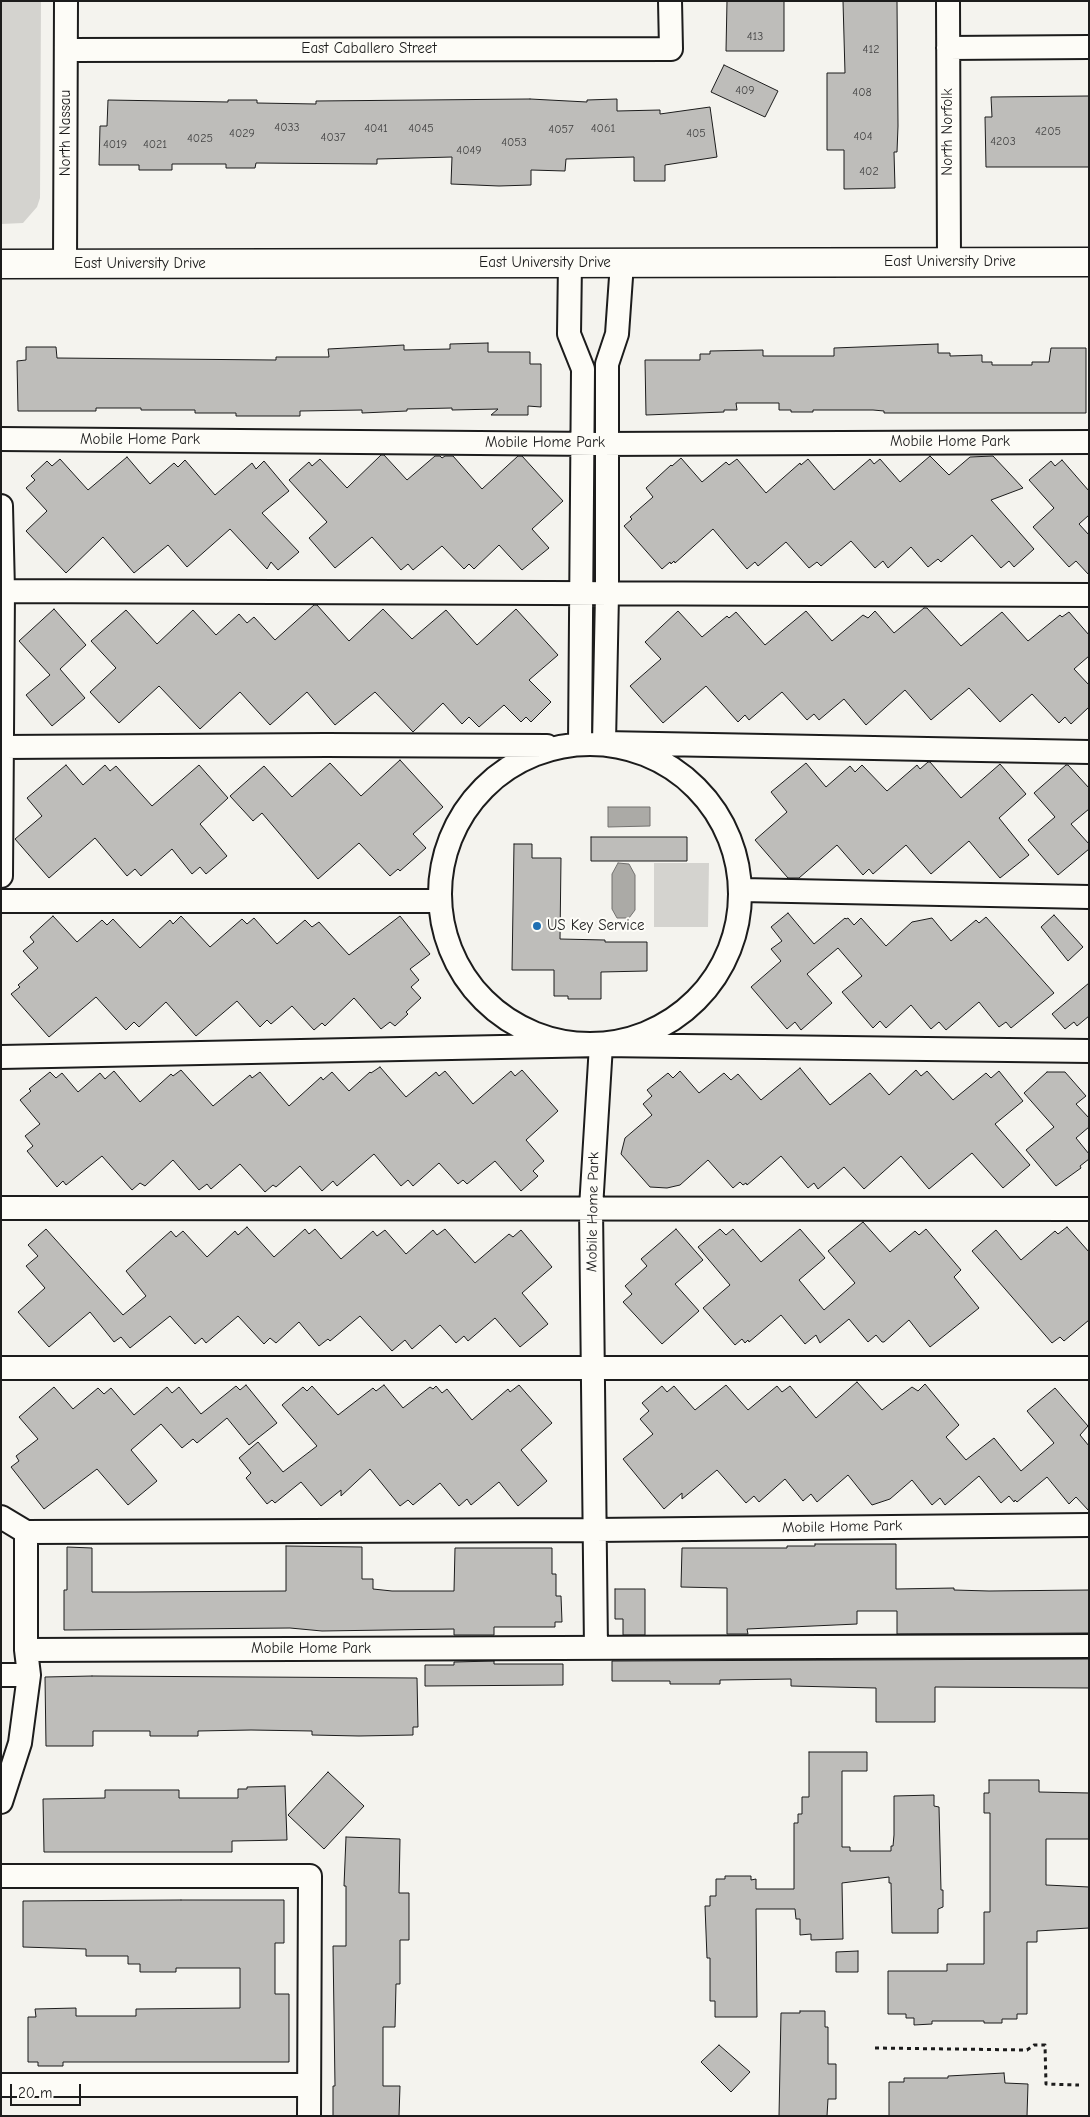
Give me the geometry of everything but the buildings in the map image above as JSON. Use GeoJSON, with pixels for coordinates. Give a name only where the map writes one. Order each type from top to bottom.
{"type":"FeatureCollection","features":[{"type":"Feature","properties":{"kind":"main road","name":"East University Drive"},"geometry":{"type":"LineString","coordinates":[[1,264],[1089,262]]}},
{"type":"Feature","properties":{"kind":"street","name":"North Nassau"},"geometry":{"type":"LineString","coordinates":[[66,1],[66,264]]}},
{"type":"Feature","properties":{"kind":"street","name":"East Caballero Street"},"geometry":{"type":"LineString","coordinates":[[66,50],[671,49],[670,1]]}},
{"type":"Feature","properties":{"kind":"street","name":"North Norfolk"},"geometry":{"type":"LineString","coordinates":[[948,1],[948,262]]}},
{"type":"Feature","properties":{"kind":"street"},"geometry":{"type":"LineString","coordinates":[[948,48],[1089,48]]}},
{"type":"Feature","properties":{"kind":"street"},"geometry":{"type":"LineString","coordinates":[[570,263],[569,334],[583,369],[580,743]]}},
{"type":"Feature","properties":{"kind":"street"},"geometry":{"type":"LineString","coordinates":[[604,743],[607,594],[607,364],[617,334],[622,263]]}},
{"type":"Feature","properties":{"kind":"street","name":"Mobile Home Park"},"geometry":{"type":"LineString","coordinates":[[1,439],[583,443],[1089,442]]}},
{"type":"Feature","properties":{"kind":"street"},"geometry":{"type":"LineString","coordinates":[[1,506],[4,591],[4,746],[1,876]]}},
{"type":"Feature","properties":{"kind":"street"},"geometry":{"type":"LineString","coordinates":[[4,591],[1089,594]]}},
{"type":"Feature","properties":{"kind":"street"},"geometry":{"type":"LineString","coordinates":[[556,746],[507,767],[469,803],[445,849],[438,901],[448,948],[472,990],[508,1021],[552,1041],[601,1045],[646,1035],[686,1012],[717,977],[725,961],[736,936],[742,890],[734,847],[715,808],[685,776],[647,754],[604,743]]}},
{"type":"Feature","properties":{"kind":"street"},"geometry":{"type":"LineString","coordinates":[[4,746],[556,746],[604,743],[1089,752]]}},
{"type":"Feature","properties":{"kind":"street"},"geometry":{"type":"LineString","coordinates":[[742,890],[1089,897]]}},
{"type":"Feature","properties":{"kind":"street"},"geometry":{"type":"LineString","coordinates":[[1,901],[438,901]]}},
{"type":"Feature","properties":{"kind":"street"},"geometry":{"type":"LineString","coordinates":[[1,1057],[601,1045],[1089,1051]]}},
{"type":"Feature","properties":{"kind":"street","name":"Mobile Home Park"},"geometry":{"type":"LineString","coordinates":[[596,1648],[591,1208],[601,1045]]}},
{"type":"Feature","properties":{"kind":"street"},"geometry":{"type":"LineString","coordinates":[[1,1208],[1089,1209]]}},
{"type":"Feature","properties":{"kind":"street"},"geometry":{"type":"LineString","coordinates":[[1,1368],[1089,1368]]}},
{"type":"Feature","properties":{"kind":"street"},"geometry":{"type":"LineString","coordinates":[[1,1517],[26,1532],[26,1650],[29,1675],[20,1743],[1,1802]]}},
{"type":"Feature","properties":{"kind":"street","name":"Mobile Home Park"},"geometry":{"type":"LineString","coordinates":[[26,1532],[595,1530],[1089,1525]]}},
{"type":"Feature","properties":{"kind":"street","name":"Mobile Home Park"},"geometry":{"type":"LineString","coordinates":[[26,1650],[1089,1646]]}},
{"type":"Feature","properties":{"kind":"street"},"geometry":{"type":"LineString","coordinates":[[1,1675],[29,1675]]}},
{"type":"Feature","properties":{"kind":"street"},"geometry":{"type":"LineString","coordinates":[[1,1876],[310,1876],[309,2116]]}},
{"type":"Feature","properties":{"kind":"street"},"geometry":{"type":"LineString","coordinates":[[1,2085],[309,2085]]}},
{"type":"Feature","properties":{"kind":"path"},"geometry":{"type":"LineString","coordinates":[[875,2048],[1027,2050],[1034,2045],[1045,2045],[1046,2084],[1079,2085]]}},
{"type":"Feature","properties":{"kind":"shaded area"},"geometry":{"type":"Polygon","coordinates":[[[1,1],[41,1],[40,198],[37,207],[23,223],[1,224],[1,1]]]}},
{"type":"Feature","properties":{"kind":"shaded area"},"geometry":{"type":"Polygon","coordinates":[[[608,807],[650,807],[650,826],[608,827],[608,807]]]}},
{"type":"Feature","properties":{"kind":"shaded area"},"geometry":{"type":"Polygon","coordinates":[[[618,863],[629,864],[635,875],[635,910],[629,918],[617,918],[612,909],[612,874],[618,863]]]}},
{"type":"Feature","properties":{"kind":"shaded area"},"geometry":{"type":"Polygon","coordinates":[[[654,863],[709,863],[708,927],[654,927],[654,863]]]}},
{"type":"Feature","properties":{"kind":"place","name":"US Key Service"},"geometry":{"type":"Point","coordinates":[537,926]}}]}
